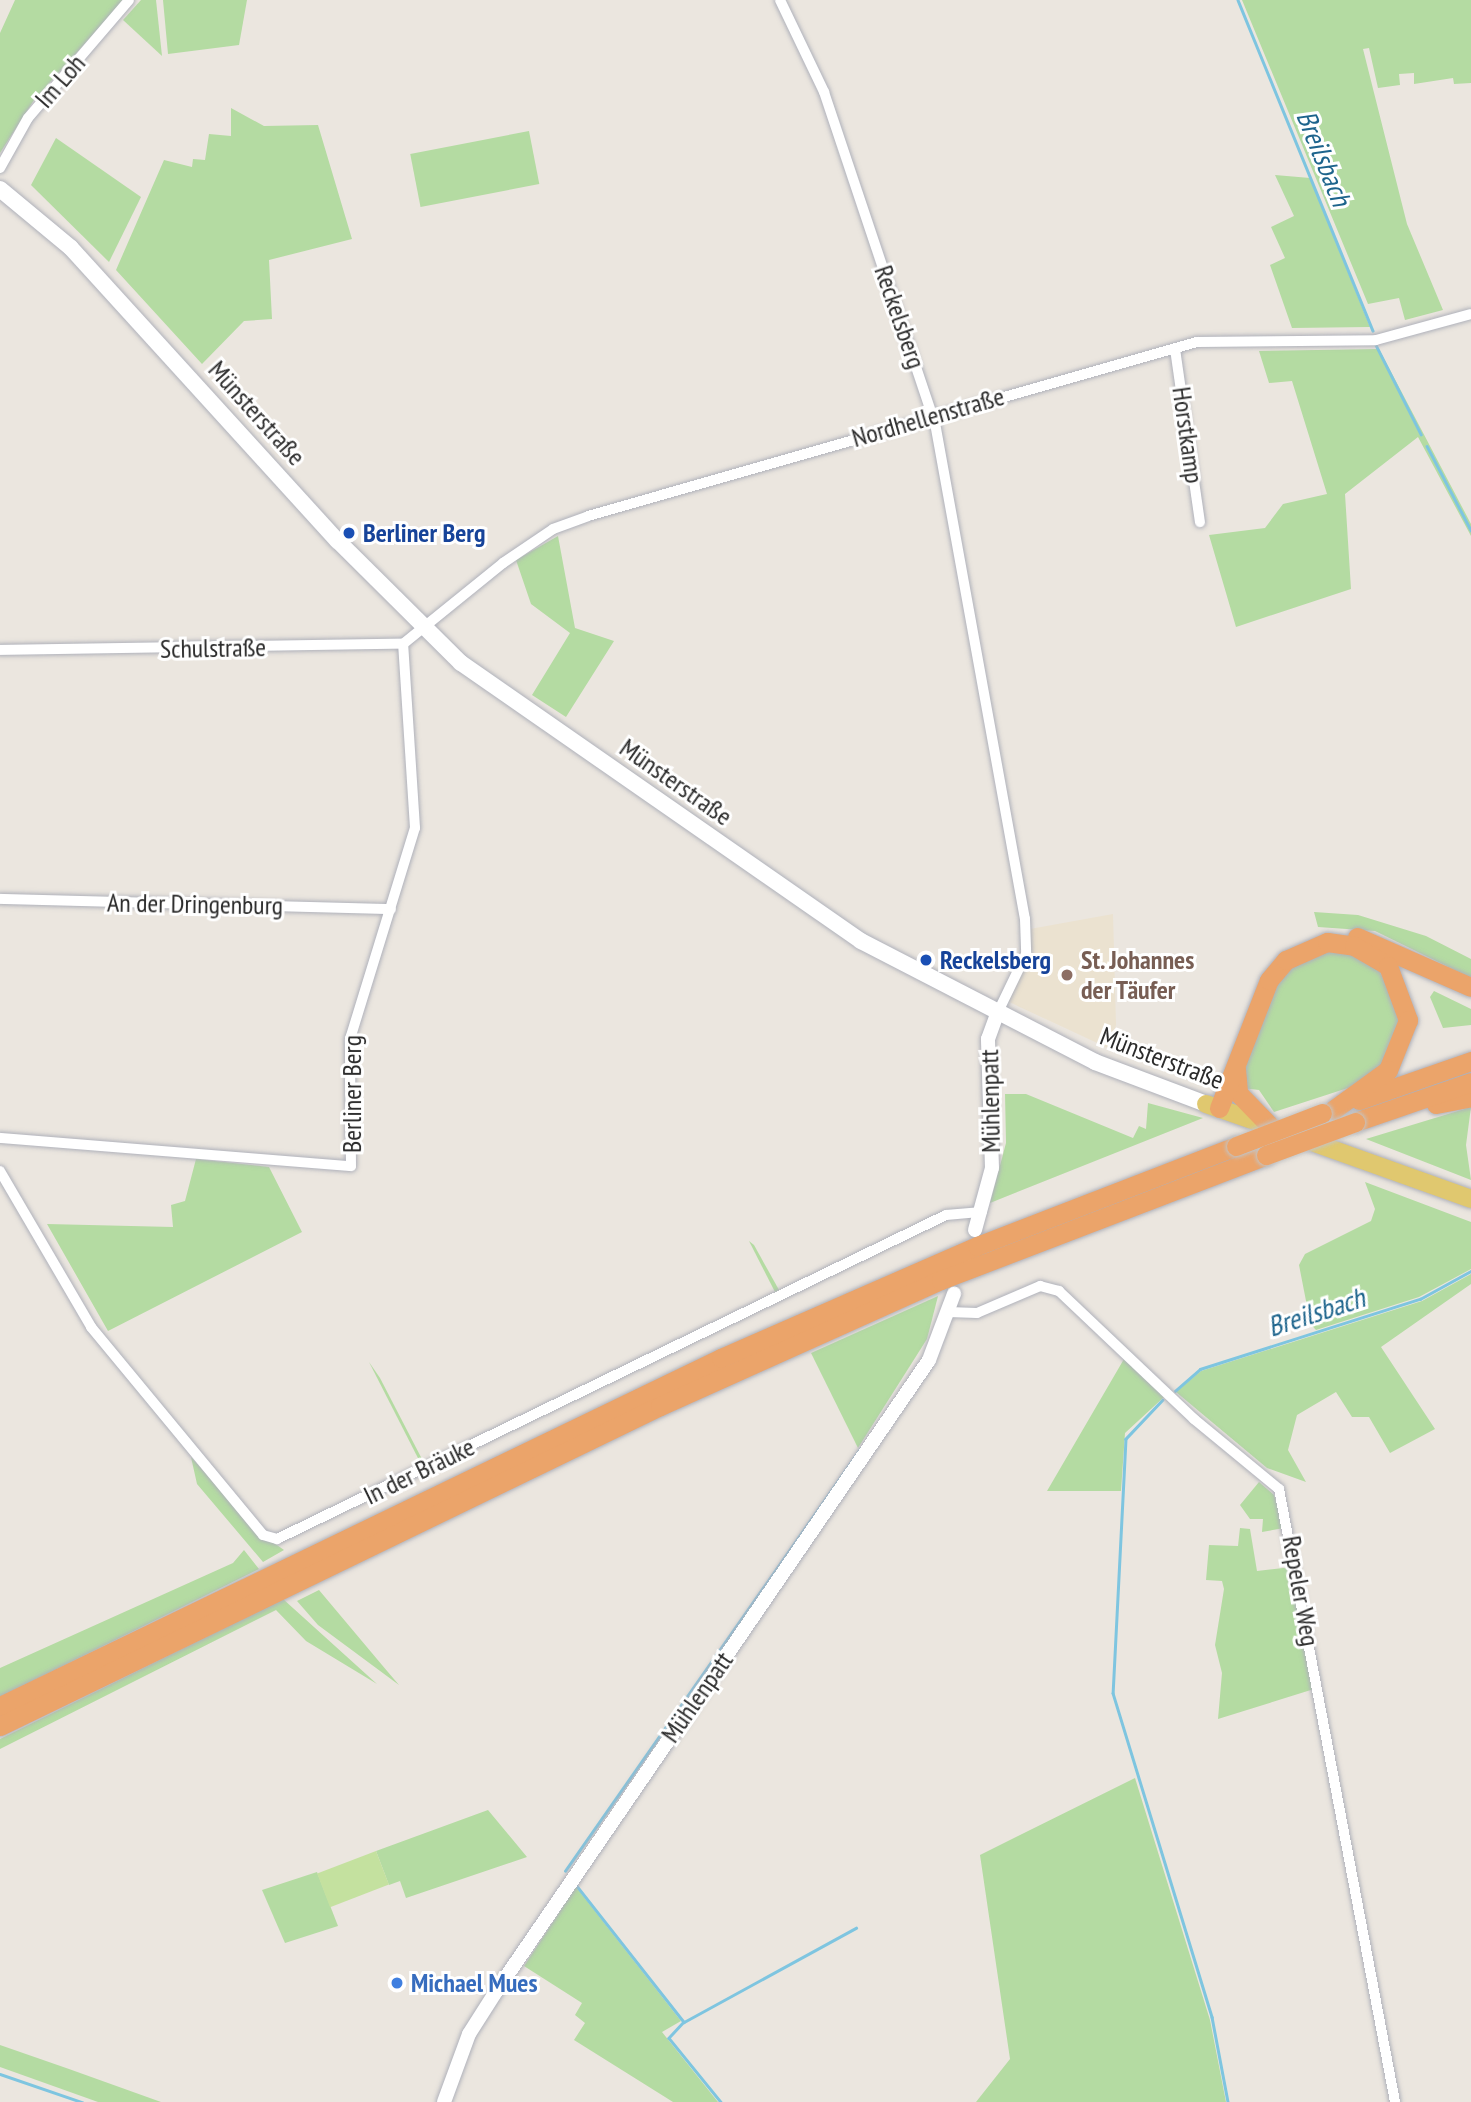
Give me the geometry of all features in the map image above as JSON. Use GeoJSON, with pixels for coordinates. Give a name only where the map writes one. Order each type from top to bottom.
{"type":"FeatureCollection","features":[{"type":"Feature","properties":{"kind":"highway"},"geometry":{"type":"LineString","coordinates":[[1212,1106],[1263,967],[1309,935],[1337,933],[1383,944],[1471,986]]}},
{"type":"Feature","properties":{"kind":"highway"},"geometry":{"type":"LineString","coordinates":[[1212,1106],[1240,1051],[1255,1006],[1286,960],[1327,942],[1373,954],[1395,976],[1406,1001],[1405,1040],[1388,1070],[1327,1112]]}},
{"type":"Feature","properties":{"kind":"highway"},"geometry":{"type":"LineString","coordinates":[[1240,1051],[1238,1093],[1272,1128]]}},
{"type":"Feature","properties":{"kind":"highway"},"geometry":{"type":"LineString","coordinates":[[0,1706],[721,1358],[977,1246],[1236,1146],[1471,1061]]}},
{"type":"Feature","properties":{"kind":"highway"},"geometry":{"type":"LineString","coordinates":[[0,1726],[685,1394],[941,1280],[1266,1155],[1471,1082]]}},
{"type":"Feature","properties":{"kind":"highway"},"geometry":{"type":"LineString","coordinates":[[1360,1120],[1471,1097]]}},
{"type":"Feature","properties":{"kind":"main road","name":"Münsterstraße"},"geometry":{"type":"LineString","coordinates":[[0,189],[71,248],[422,630],[850,933],[997,1014],[1095,1062],[1471,1199]]}},
{"type":"Feature","properties":{"kind":"street","name":"Im Loh"},"geometry":{"type":"LineString","coordinates":[[0,168],[28,118],[129,0]]}},
{"type":"Feature","properties":{"kind":"street","name":"Reckelsberg"},"geometry":{"type":"LineString","coordinates":[[780,0],[824,92],[933,415],[1025,919],[1026,954],[997,1014]]}},
{"type":"Feature","properties":{"kind":"street","name":"Nordhellenstraße"},"geometry":{"type":"LineString","coordinates":[[422,630],[553,529],[933,415],[1197,342],[1376,340],[1471,314]]}},
{"type":"Feature","properties":{"kind":"street","name":"Horstkamp"},"geometry":{"type":"LineString","coordinates":[[1175,349],[1200,522]]}},
{"type":"Feature","properties":{"kind":"street"},"geometry":{"type":"LineString","coordinates":[[403,644],[422,630]]}},
{"type":"Feature","properties":{"kind":"street","name":"Schulstraße"},"geometry":{"type":"LineString","coordinates":[[0,650],[403,644]]}},
{"type":"Feature","properties":{"kind":"street","name":"Berliner Berg"},"geometry":{"type":"LineString","coordinates":[[0,1138],[342,1170],[355,1159],[349,1039],[415,828],[403,644]]}},
{"type":"Feature","properties":{"kind":"street","name":"An der Dringenburg"},"geometry":{"type":"LineString","coordinates":[[0,899],[391,909]]}},
{"type":"Feature","properties":{"kind":"street","name":"Mühlenpatt"},"geometry":{"type":"LineString","coordinates":[[975,1230],[992,1168],[988,1039],[997,1014]]}},
{"type":"Feature","properties":{"kind":"street","name":"In der Bräuke"},"geometry":{"type":"LineString","coordinates":[[0,1171],[91,1327],[263,1535],[277,1539],[946,1214],[982,1212]]}},
{"type":"Feature","properties":{"kind":"street","name":"Repeler Weg"},"geometry":{"type":"LineString","coordinates":[[948,1312],[977,1313],[1040,1286],[1059,1291],[1194,1419],[1279,1489],[1395,2102]]}},
{"type":"Feature","properties":{"kind":"street","name":"Mühlenpatt"},"geometry":{"type":"LineString","coordinates":[[444,2102],[469,2034],[871,1449],[929,1360],[954,1294]]}},
{"type":"Feature","properties":{"kind":"shaded area","name":"St. Johannes der Täufer"},"geometry":{"type":"Polygon","coordinates":[[[1113,914],[1116,1025],[1108,1048],[1007,1001],[1030,929],[1113,914]]]}},
{"type":"Feature","properties":{"kind":"green space"},"geometry":{"type":"Polygon","coordinates":[[[15,0],[124,0],[34,100],[0,153],[0,33],[15,0]]]}},
{"type":"Feature","properties":{"kind":"green space"},"geometry":{"type":"Polygon","coordinates":[[[141,0],[156,0],[162,56],[123,20],[141,0]]]}},
{"type":"Feature","properties":{"kind":"green space"},"geometry":{"type":"Polygon","coordinates":[[[163,0],[247,0],[239,45],[168,54],[163,0]]]}},
{"type":"Feature","properties":{"kind":"green space"},"geometry":{"type":"Polygon","coordinates":[[[1242,0],[1471,0],[1471,83],[1454,84],[1453,78],[1414,84],[1414,73],[1399,74],[1400,85],[1378,88],[1369,48],[1363,49],[1407,224],[1443,310],[1405,320],[1399,298],[1368,304],[1242,0]]]}},
{"type":"Feature","properties":{"kind":"green space"},"geometry":{"type":"Polygon","coordinates":[[[231,108],[264,126],[318,125],[352,239],[269,260],[272,319],[244,321],[202,364],[116,270],[164,160],[192,167],[193,159],[205,160],[209,134],[231,136],[231,108]]]}},
{"type":"Feature","properties":{"kind":"green space"},"geometry":{"type":"Polygon","coordinates":[[[529,131],[539,184],[421,207],[410,154],[529,131]]]}},
{"type":"Feature","properties":{"kind":"green space"},"geometry":{"type":"Polygon","coordinates":[[[56,138],[141,197],[109,262],[31,185],[56,138]]]}},
{"type":"Feature","properties":{"kind":"green space"},"geometry":{"type":"Polygon","coordinates":[[[1275,175],[1310,178],[1370,327],[1292,328],[1270,265],[1285,258],[1271,227],[1294,216],[1275,175]]]}},
{"type":"Feature","properties":{"kind":"green space"},"geometry":{"type":"Polygon","coordinates":[[[1379,349],[1471,524],[1471,536],[1418,437],[1345,494],[1351,589],[1236,627],[1209,535],[1265,528],[1283,504],[1327,494],[1292,381],[1269,383],[1259,351],[1379,349]]]}},
{"type":"Feature","properties":{"kind":"green space"},"geometry":{"type":"Polygon","coordinates":[[[558,536],[575,628],[614,641],[566,717],[532,695],[570,633],[531,604],[516,560],[558,536]]]}},
{"type":"Feature","properties":{"kind":"green space"},"geometry":{"type":"Polygon","coordinates":[[[1314,912],[1358,915],[1426,936],[1471,959],[1471,978],[1375,931],[1318,927],[1314,912]]]}},
{"type":"Feature","properties":{"kind":"green space"},"geometry":{"type":"Polygon","coordinates":[[[1329,948],[1375,961],[1402,1020],[1390,1058],[1354,1086],[1274,1112],[1259,1090],[1242,1088],[1254,1024],[1289,964],[1329,948]]]}},
{"type":"Feature","properties":{"kind":"green space"},"geometry":{"type":"Polygon","coordinates":[[[1434,991],[1471,1009],[1471,1025],[1443,1028],[1430,997],[1434,991]]]}},
{"type":"Feature","properties":{"kind":"green space"},"geometry":{"type":"Polygon","coordinates":[[[1005,1094],[1026,1094],[1133,1138],[1139,1126],[1146,1129],[1148,1103],[1203,1118],[990,1203],[1006,1143],[1005,1094]]]}},
{"type":"Feature","properties":{"kind":"green space"},"geometry":{"type":"Polygon","coordinates":[[[1471,1107],[1466,1145],[1471,1180],[1366,1139],[1471,1107]]]}},
{"type":"Feature","properties":{"kind":"green space"},"geometry":{"type":"Polygon","coordinates":[[[196,1159],[269,1167],[302,1232],[108,1331],[47,1224],[173,1227],[171,1205],[185,1201],[196,1159]]]}},
{"type":"Feature","properties":{"kind":"green space"},"geometry":{"type":"Polygon","coordinates":[[[1365,1182],[1471,1222],[1471,1269],[1419,1297],[1316,1330],[1300,1313],[1307,1306],[1299,1265],[1305,1254],[1371,1221],[1375,1209],[1365,1182]]]}},
{"type":"Feature","properties":{"kind":"green space"},"geometry":{"type":"Polygon","coordinates":[[[749,1241],[754,1245],[779,1290],[775,1292],[749,1241]]]}},
{"type":"Feature","properties":{"kind":"green space"},"geometry":{"type":"Polygon","coordinates":[[[1471,1274],[1471,1284],[1381,1347],[1435,1429],[1390,1453],[1369,1417],[1352,1417],[1336,1392],[1297,1415],[1288,1450],[1306,1482],[1267,1468],[1176,1392],[1201,1371],[1422,1301],[1471,1274]]]}},
{"type":"Feature","properties":{"kind":"green space"},"geometry":{"type":"Polygon","coordinates":[[[938,1296],[927,1339],[858,1448],[811,1353],[938,1296]]]}},
{"type":"Feature","properties":{"kind":"green space"},"geometry":{"type":"Polygon","coordinates":[[[1124,1359],[1164,1397],[1125,1433],[1121,1491],[1047,1491],[1124,1359]]]}},
{"type":"Feature","properties":{"kind":"green space"},"geometry":{"type":"Polygon","coordinates":[[[369,1362],[380,1378],[424,1463],[421,1464],[369,1362]]]}},
{"type":"Feature","properties":{"kind":"green space"},"geometry":{"type":"Polygon","coordinates":[[[191,1457],[257,1531],[284,1550],[263,1562],[197,1484],[191,1457]]]}},
{"type":"Feature","properties":{"kind":"green space"},"geometry":{"type":"Polygon","coordinates":[[[1259,1482],[1274,1495],[1284,1528],[1262,1532],[1263,1519],[1250,1519],[1240,1505],[1259,1482]]]}},
{"type":"Feature","properties":{"kind":"green space"},"geometry":{"type":"Polygon","coordinates":[[[1240,1528],[1250,1529],[1257,1571],[1292,1567],[1314,1689],[1218,1719],[1222,1673],[1215,1645],[1224,1589],[1222,1581],[1206,1580],[1209,1545],[1238,1546],[1240,1528]]]}},
{"type":"Feature","properties":{"kind":"green space"},"geometry":{"type":"Polygon","coordinates":[[[244,1550],[259,1569],[0,1697],[0,1668],[233,1563],[244,1550]]]}},
{"type":"Feature","properties":{"kind":"green space"},"geometry":{"type":"Polygon","coordinates":[[[319,1590],[399,1685],[318,1625],[297,1601],[319,1590]]]}},
{"type":"Feature","properties":{"kind":"green space"},"geometry":{"type":"Polygon","coordinates":[[[283,1599],[377,1684],[306,1641],[276,1610],[0,1749],[0,1739],[283,1599]]]}},
{"type":"Feature","properties":{"kind":"green space"},"geometry":{"type":"Polygon","coordinates":[[[1135,1778],[1210,2020],[1226,2102],[976,2102],[1010,2059],[980,1855],[1135,1778]]]}},
{"type":"Feature","properties":{"kind":"green space"},"geometry":{"type":"Polygon","coordinates":[[[488,1810],[527,1857],[406,1898],[400,1881],[389,1885],[376,1851],[488,1810]]]}},
{"type":"Feature","properties":{"kind":"green space"},"geometry":{"type":"Polygon","coordinates":[[[376,1851],[389,1885],[330,1907],[317,1874],[376,1851]]]}},
{"type":"Feature","properties":{"kind":"green space"},"geometry":{"type":"Polygon","coordinates":[[[317,1872],[338,1926],[285,1943],[262,1890],[317,1872]]]}},
{"type":"Feature","properties":{"kind":"green space"},"geometry":{"type":"Polygon","coordinates":[[[576,1887],[681,2021],[662,2032],[718,2102],[673,2102],[574,2040],[585,2023],[575,2015],[582,2003],[524,1966],[576,1887]]]}},
{"type":"Feature","properties":{"kind":"green space"},"geometry":{"type":"Polygon","coordinates":[[[0,2045],[161,2102],[98,2102],[0,2067],[0,2045]]]}},
{"type":"Feature","properties":{"kind":"waterway","name":"Breilsbach"},"geometry":{"type":"LineString","coordinates":[[1238,0],[1373,331]]}},
{"type":"Feature","properties":{"kind":"waterway","name":"Breilsbach"},"geometry":{"type":"LineString","coordinates":[[1376,345],[1421,434]]}},
{"type":"Feature","properties":{"kind":"waterway","name":"Breilsbach"},"geometry":{"type":"LineString","coordinates":[[1427,446],[1471,530]]}},
{"type":"Feature","properties":{"kind":"waterway","name":"Breilsbach"},"geometry":{"type":"LineString","coordinates":[[1175,1391],[1200,1369],[1420,1299],[1471,1271]]}},
{"type":"Feature","properties":{"kind":"waterway"},"geometry":{"type":"LineString","coordinates":[[1163,1400],[1126,1439],[1113,1693],[1212,2017],[1228,2102]]}},
{"type":"Feature","properties":{"kind":"waterway"},"geometry":{"type":"LineString","coordinates":[[565,1871],[860,1449]]}},
{"type":"Feature","properties":{"kind":"waterway"},"geometry":{"type":"LineString","coordinates":[[577,1886],[684,2022],[669,2038],[721,2102]]}},
{"type":"Feature","properties":{"kind":"waterway"},"geometry":{"type":"LineString","coordinates":[[684,2022],[856,1928]]}},
{"type":"Feature","properties":{"kind":"waterway"},"geometry":{"type":"LineString","coordinates":[[0,2074],[82,2102]]}},
{"type":"Feature","properties":{"kind":"place","name":"Berliner Berg"},"geometry":{"type":"Point","coordinates":[349,533]}},
{"type":"Feature","properties":{"kind":"place","name":"Reckelsberg"},"geometry":{"type":"Point","coordinates":[926,960]}},
{"type":"Feature","properties":{"kind":"place","name":"St. Johannes der Täufer"},"geometry":{"type":"Point","coordinates":[1067,975]}},
{"type":"Feature","properties":{"kind":"place","name":"Michael Mues"},"geometry":{"type":"Point","coordinates":[397,1983]}}]}
